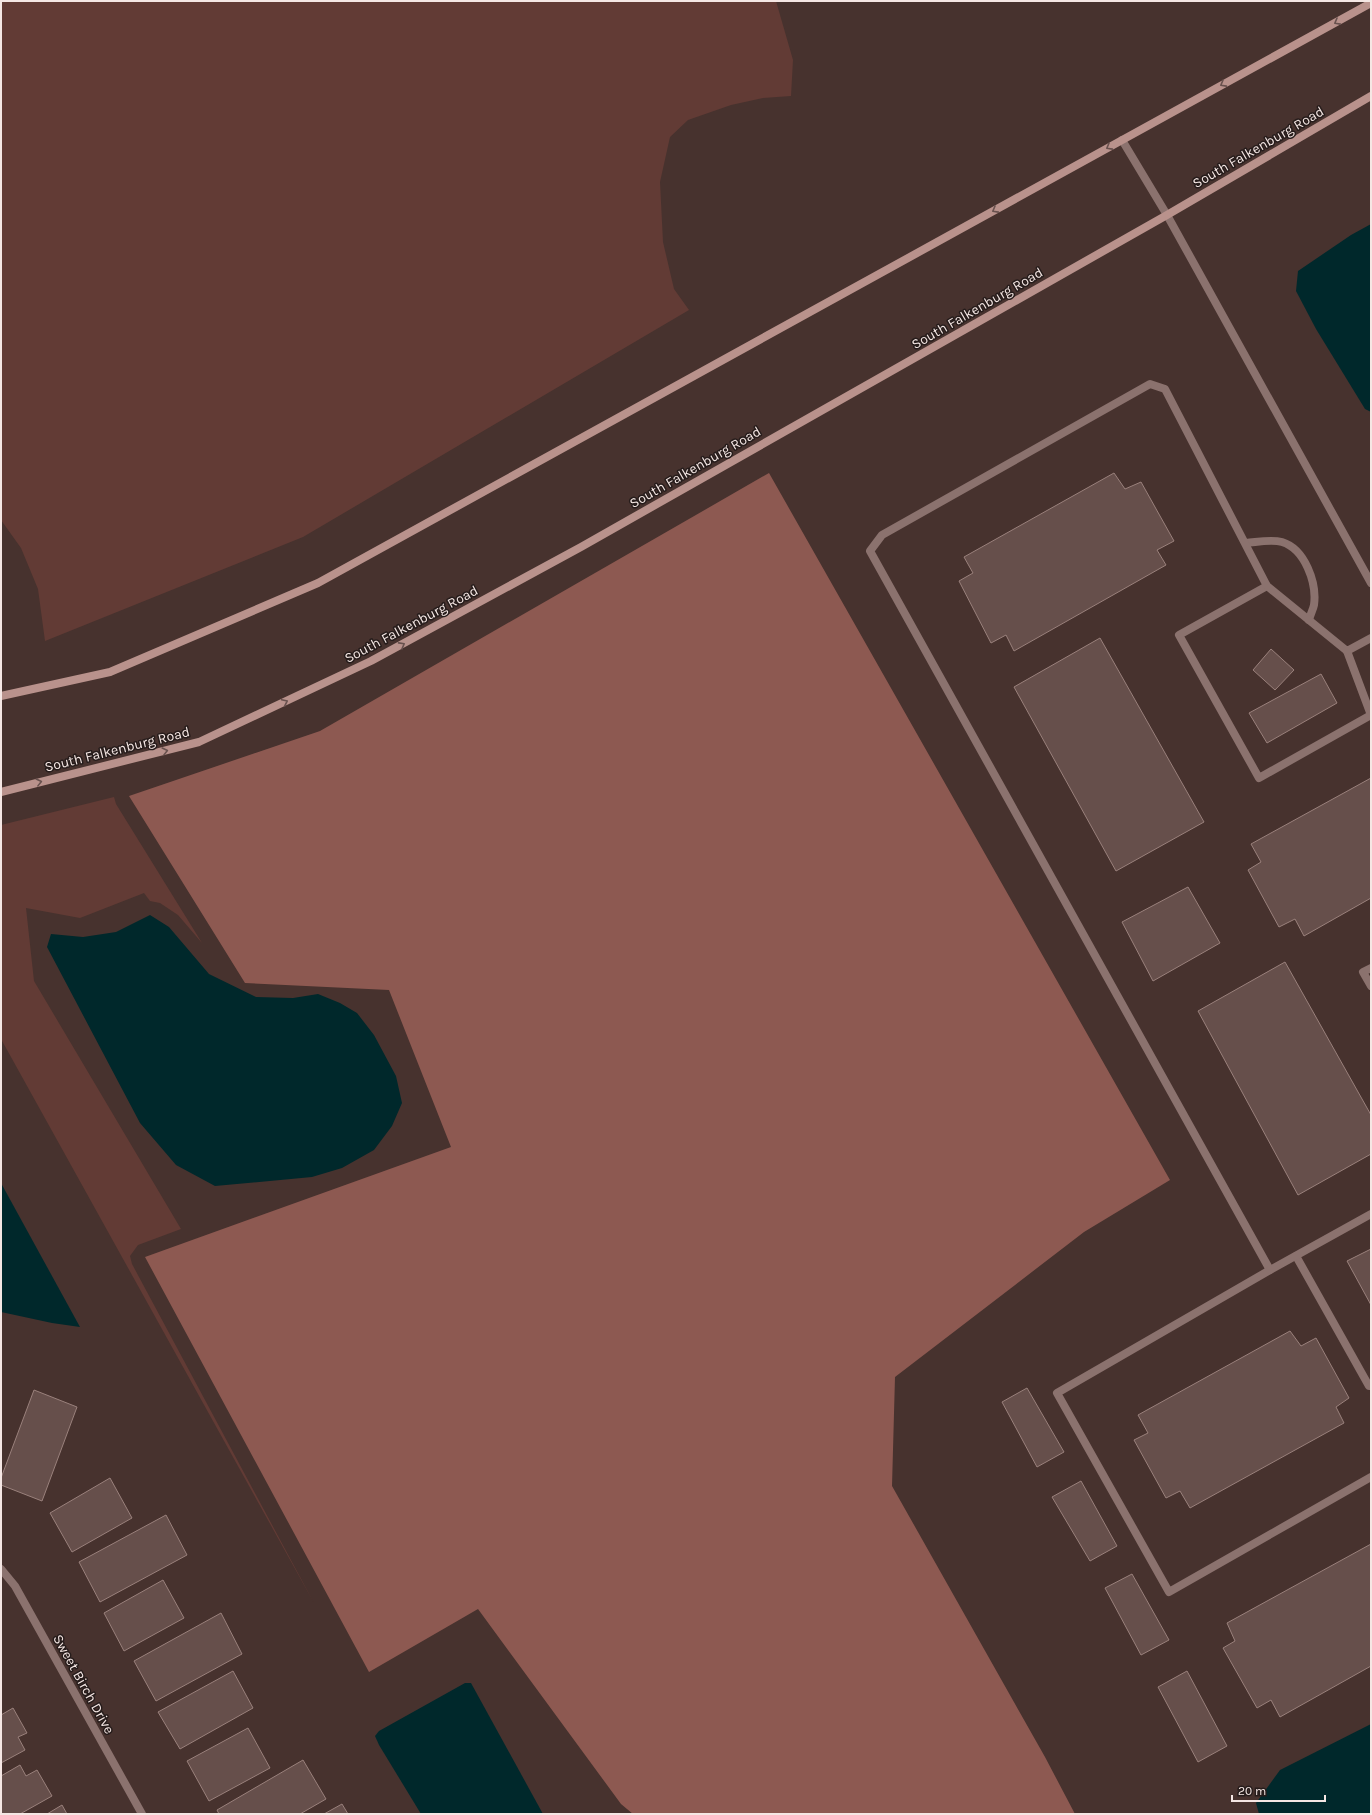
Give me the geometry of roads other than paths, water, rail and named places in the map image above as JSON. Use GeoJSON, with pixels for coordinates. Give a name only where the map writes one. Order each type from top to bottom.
{"type":"FeatureCollection","features":[{"type":"Feature","properties":{"kind":"street"},"geometry":{"type":"LineString","coordinates":[[1,696],[110,672],[318,583],[1371,3]]}},
{"type":"Feature","properties":{"kind":"street","name":"South Falkenburg Road"},"geometry":{"type":"LineString","coordinates":[[1,792],[199,742],[371,661],[581,547],[1167,215],[1371,96]]}},
{"type":"Feature","properties":{"kind":"street"},"geometry":{"type":"LineString","coordinates":[[1122,140],[1167,215],[1371,583]]}},
{"type":"Feature","properties":{"kind":"street"},"geometry":{"type":"LineString","coordinates":[[1267,586],[1179,635],[1259,778],[1371,715],[1347,651],[1267,586],[1246,543],[1165,390],[1150,384],[882,535],[870,551],[1270,1270]]}},
{"type":"Feature","properties":{"kind":"street"},"geometry":{"type":"LineString","coordinates":[[1246,543],[1274,540],[1279,541],[1290,546],[1300,556],[1312,580],[1314,604],[1309,620]]}},
{"type":"Feature","properties":{"kind":"street"},"geometry":{"type":"LineString","coordinates":[[1347,651],[1371,638]]}},
{"type":"Feature","properties":{"kind":"street"},"geometry":{"type":"LineString","coordinates":[[1371,968],[1363,972],[1371,986]]}},
{"type":"Feature","properties":{"kind":"street"},"geometry":{"type":"LineString","coordinates":[[1371,1214],[1270,1270],[1057,1393],[1169,1592],[1371,1477]]}},
{"type":"Feature","properties":{"kind":"street"},"geometry":{"type":"LineString","coordinates":[[1296,1256],[1369,1386],[1371,1386]]}},
{"type":"Feature","properties":{"kind":"street","name":"Sweet Birch Drive"},"geometry":{"type":"LineString","coordinates":[[1,1569],[15,1586],[142,1814]]}},
{"type":"Feature","properties":{"kind":"water"},"geometry":{"type":"Polygon","coordinates":[[[1371,224],[1371,412],[1365,409],[1316,329],[1296,291],[1298,271],[1351,235],[1371,224]]]}},
{"type":"Feature","properties":{"kind":"water"},"geometry":{"type":"Polygon","coordinates":[[[150,915],[169,927],[209,974],[256,997],[293,998],[318,994],[340,1003],[357,1013],[374,1035],[396,1076],[402,1103],[392,1126],[374,1150],[342,1168],[312,1177],[215,1186],[176,1165],[140,1123],[47,947],[51,934],[83,937],[116,932],[150,915]]]}},
{"type":"Feature","properties":{"kind":"water"},"geometry":{"type":"Polygon","coordinates":[[[1,1183],[80,1327],[52,1323],[1,1312],[1,1183]]]}},
{"type":"Feature","properties":{"kind":"water"},"geometry":{"type":"Polygon","coordinates":[[[465,1683],[471,1683],[543,1814],[421,1814],[379,1745],[375,1736],[379,1731],[465,1683]]]}},
{"type":"Feature","properties":{"kind":"water"},"geometry":{"type":"Polygon","coordinates":[[[1371,1724],[1371,1814],[1259,1814],[1256,1803],[1280,1770],[1371,1724]]]}}]}
